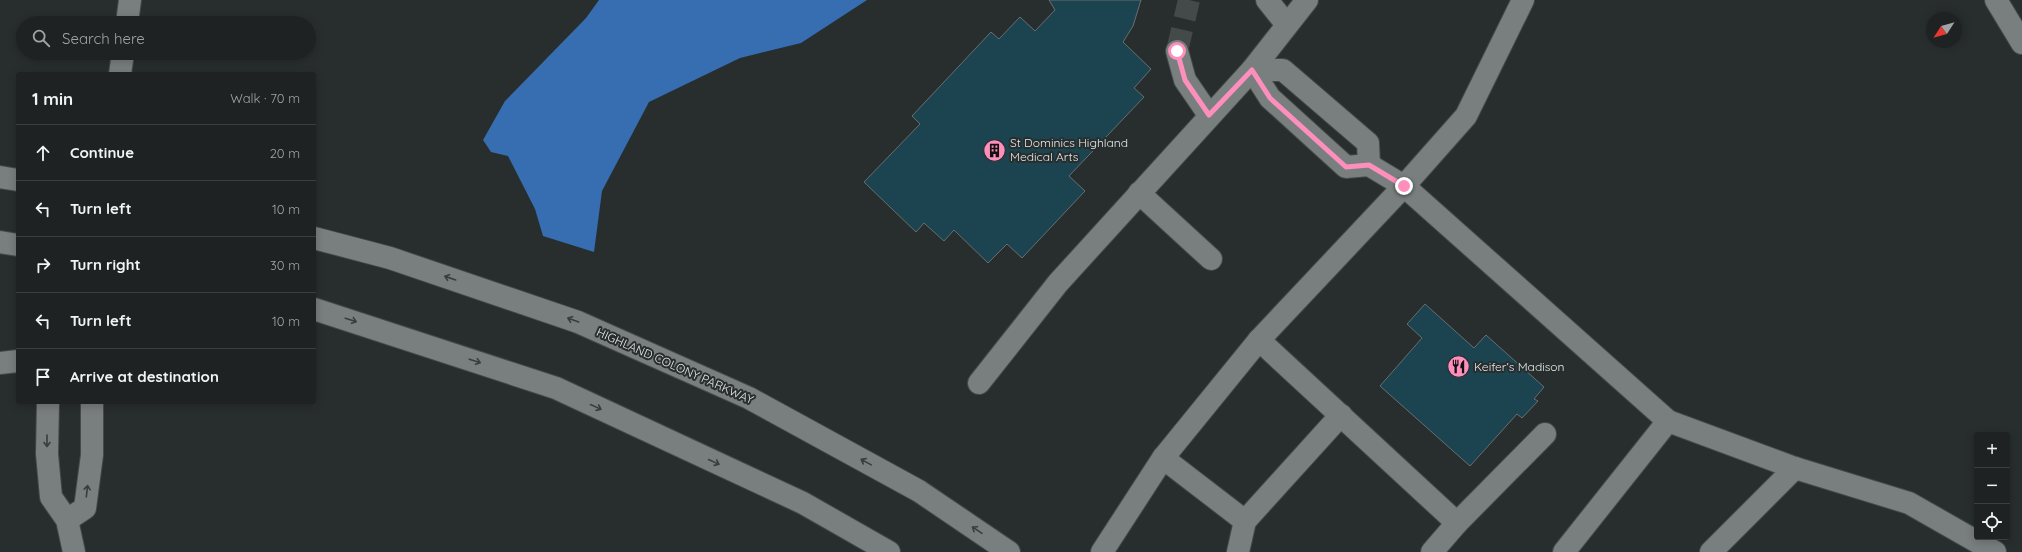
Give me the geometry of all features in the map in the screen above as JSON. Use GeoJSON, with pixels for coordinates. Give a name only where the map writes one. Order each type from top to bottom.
{"type":"FeatureCollection","features":[{"type":"Feature","properties":{"kind":"street"},"geometry":{"type":"LineString","coordinates":[[128,16],[130,0]]}},
{"type":"Feature","properties":{"kind":"street"},"geometry":{"type":"LineString","coordinates":[[1267,0],[1288,25]]}},
{"type":"Feature","properties":{"kind":"street"},"geometry":{"type":"LineString","coordinates":[[979,383],[1058,283],[1209,115],[1252,70],[1307,0]]}},
{"type":"Feature","properties":{"kind":"street"},"geometry":{"type":"LineString","coordinates":[[1102,552],[1163,458],[1260,340],[1404,186],[1466,116],[1523,0]]}},
{"type":"Feature","properties":{"kind":"street"},"geometry":{"type":"LineString","coordinates":[[1996,0],[2022,43]]}},
{"type":"Feature","properties":{"kind":"street"},"geometry":{"type":"LineString","coordinates":[[1177,51],[1185,80],[1209,115]]}},
{"type":"Feature","properties":{"kind":"street"},"geometry":{"type":"LineString","coordinates":[[120,72],[122,60]]}},
{"type":"Feature","properties":{"kind":"street"},"geometry":{"type":"LineString","coordinates":[[1252,70],[1270,98],[1346,167],[1369,165],[1404,186],[1668,421],[1795,468],[1909,503],[1995,552]]}},
{"type":"Feature","properties":{"kind":"street"},"geometry":{"type":"LineString","coordinates":[[1252,70],[1283,70],[1368,143],[1369,165]]}},
{"type":"Feature","properties":{"kind":"street"},"geometry":{"type":"LineString","coordinates":[[0,178],[16,180]]}},
{"type":"Feature","properties":{"kind":"street"},"geometry":{"type":"LineString","coordinates":[[1139,193],[1211,259]]}},
{"type":"Feature","properties":{"kind":"street","name":"HIGHLAND COLONY PARKWAY"},"geometry":{"type":"LineString","coordinates":[[316,239],[390,258],[578,322],[749,398],[919,491],[1009,552]]}},
{"type":"Feature","properties":{"kind":"street"},"geometry":{"type":"LineString","coordinates":[[0,242],[16,245]]}},
{"type":"Feature","properties":{"kind":"street"},"geometry":{"type":"LineString","coordinates":[[316,310],[556,388],[803,503],[889,552]]}},
{"type":"Feature","properties":{"kind":"street"},"geometry":{"type":"LineString","coordinates":[[1260,340],[1457,523]]}},
{"type":"Feature","properties":{"kind":"street"},"geometry":{"type":"LineString","coordinates":[[0,363],[16,361]]}},
{"type":"Feature","properties":{"kind":"street"},"geometry":{"type":"LineString","coordinates":[[48,404],[48,454],[51,497],[67,520],[74,552]]}},
{"type":"Feature","properties":{"kind":"street"},"geometry":{"type":"LineString","coordinates":[[67,520],[85,508],[92,455],[92,404]]}},
{"type":"Feature","properties":{"kind":"street"},"geometry":{"type":"LineString","coordinates":[[1238,552],[1245,521],[1340,415]]}},
{"type":"Feature","properties":{"kind":"street"},"geometry":{"type":"LineString","coordinates":[[1564,552],[1668,421]]}},
{"type":"Feature","properties":{"kind":"street"},"geometry":{"type":"LineString","coordinates":[[1432,552],[1457,523],[1545,434]]}},
{"type":"Feature","properties":{"kind":"street"},"geometry":{"type":"LineString","coordinates":[[1163,458],[1245,521]]}},
{"type":"Feature","properties":{"kind":"street"},"geometry":{"type":"LineString","coordinates":[[1711,552],[1795,468]]}},
{"type":"Feature","properties":{"kind":"water"},"geometry":{"type":"Polygon","coordinates":[[[599,0],[867,0],[801,43],[740,58],[649,102],[602,191],[594,252],[543,236],[535,209],[508,156],[491,152],[483,140],[505,101],[586,18],[599,0]]]}},
{"type":"Feature","properties":{"kind":"building","name":"St Dominics Highland Medical Arts"},"geometry":{"type":"Polygon","coordinates":[[[1049,0],[1141,0],[1133,26],[1123,42],[1151,69],[1134,88],[1144,97],[1069,176],[1085,191],[1022,258],[1007,244],[988,263],[954,230],[944,241],[924,223],[916,232],[864,182],[920,124],[912,116],[991,32],[999,39],[1020,17],[1035,31],[1055,10],[1049,0]]]}},
{"type":"Feature","properties":{"kind":"building","name":"Keifer’s Madison"},"geometry":{"type":"Polygon","coordinates":[[[1425,304],[1474,348],[1486,335],[1544,387],[1534,399],[1538,401],[1522,418],[1517,414],[1470,466],[1380,386],[1422,338],[1407,324],[1425,304]]]}},
{"type":"Feature","properties":{"kind":"tunnel"},"geometry":{"type":"LineString","coordinates":[[1177,51],[1189,0]]}},
{"type":"Feature","properties":{"kind":"place","name":"St Dominics Highland Medical Arts"},"geometry":{"type":"Point","coordinates":[994,150]}},
{"type":"Feature","properties":{"kind":"place","name":"Keifer’s Madison"},"geometry":{"type":"Point","coordinates":[1459,367]}},
{"type":"Feature","properties":{"kind":"route"},"geometry":{"type":"LineString","coordinates":[[1177,51],[1185,80],[1209,115],[1252,70],[1270,98],[1346,167],[1369,165],[1404,186]]}}]}
